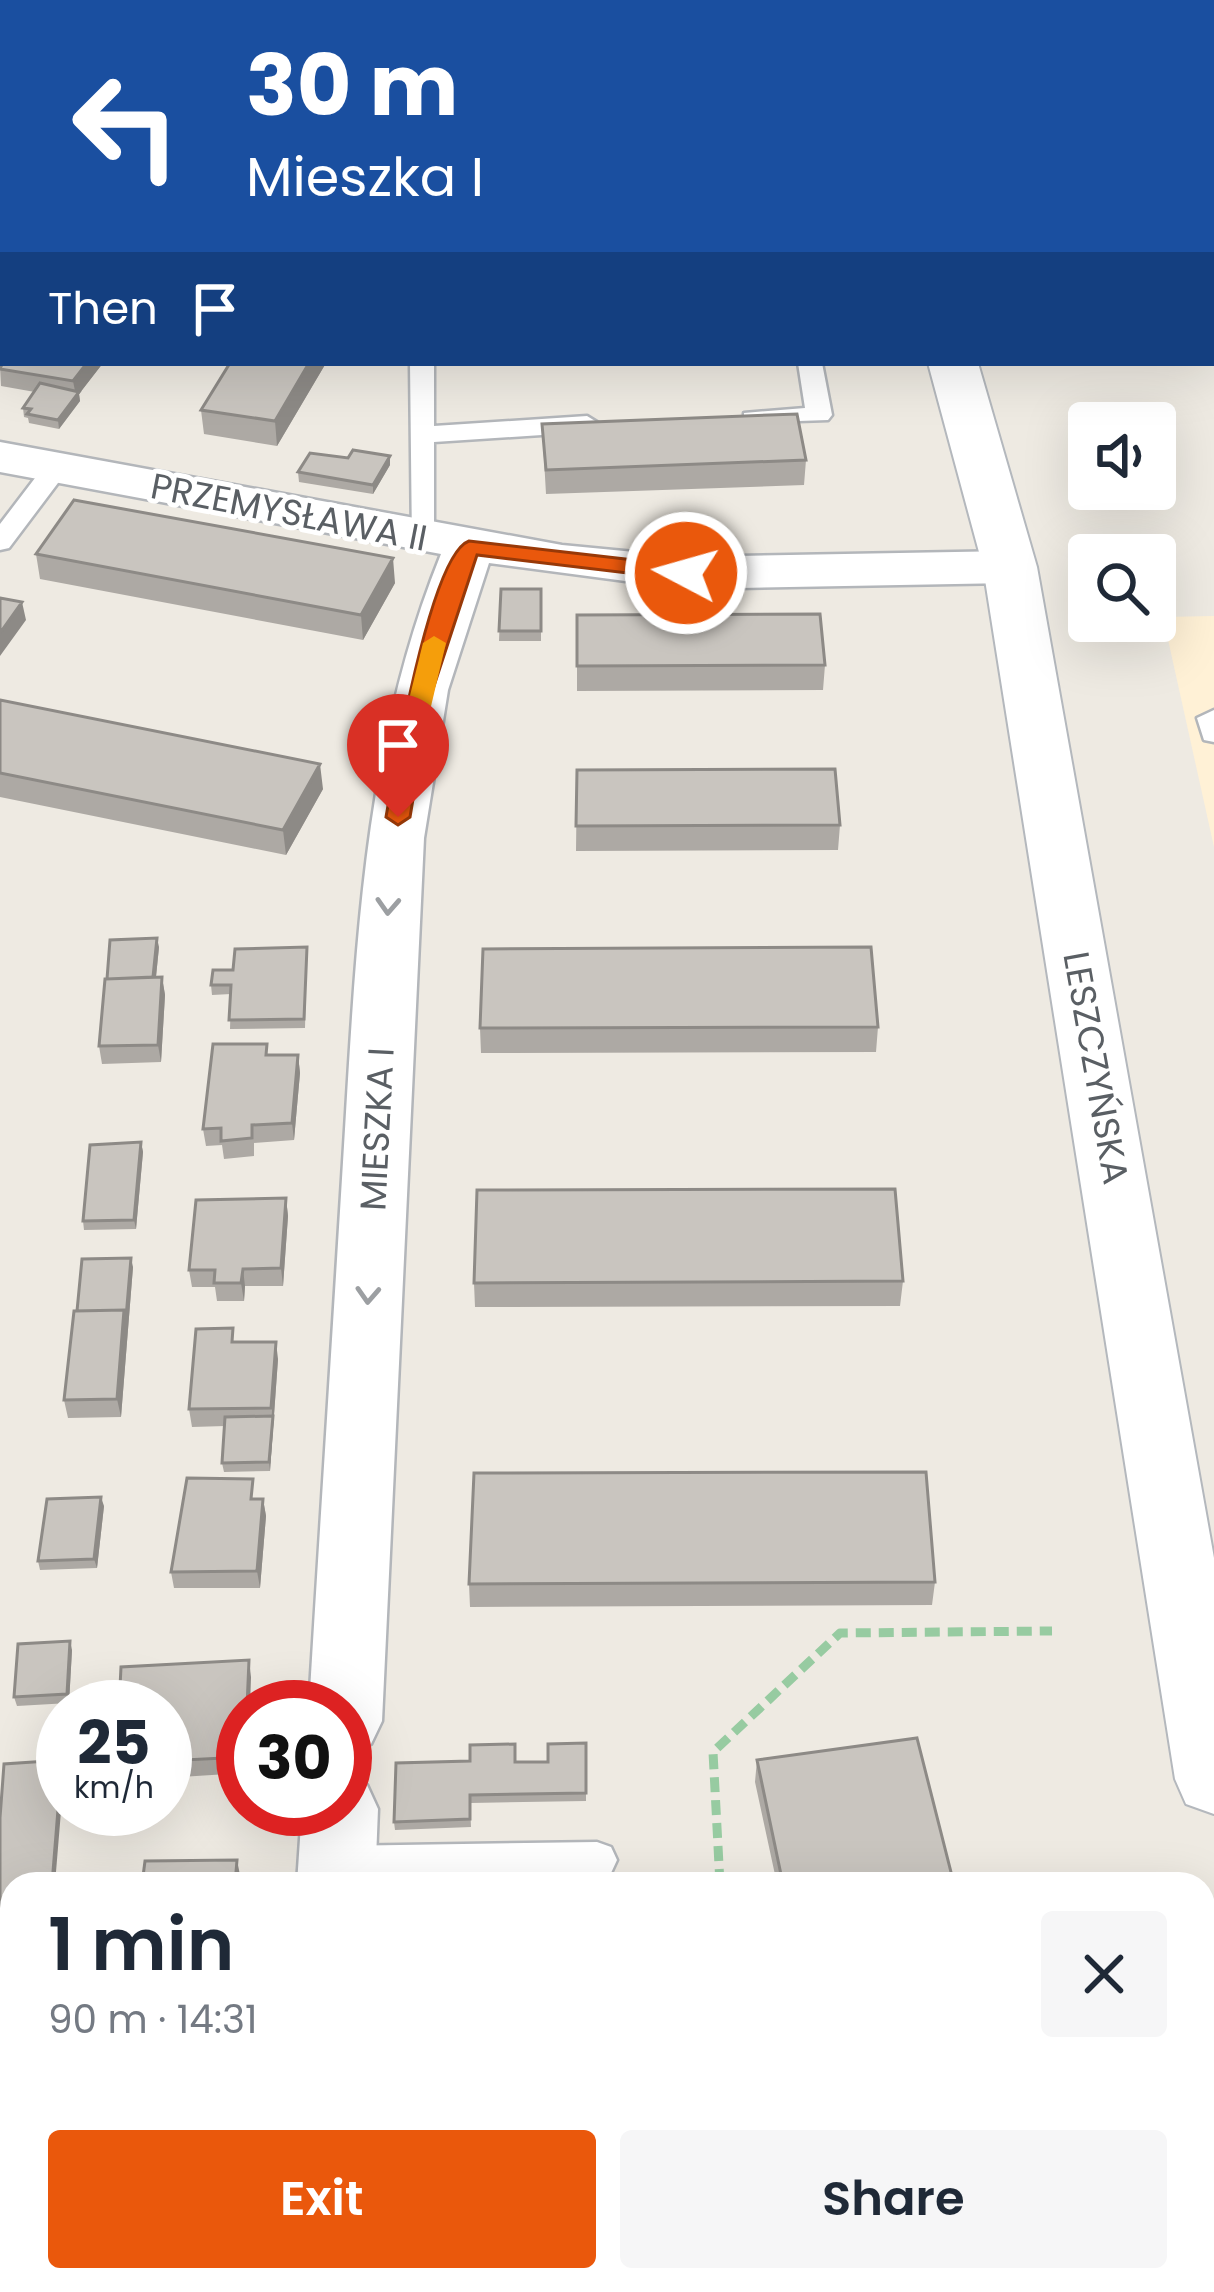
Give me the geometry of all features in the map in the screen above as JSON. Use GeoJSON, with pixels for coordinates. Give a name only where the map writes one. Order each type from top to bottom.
{"type":"FeatureCollection","features":[{"type":"Feature","properties":{"kind":"street","name":"LESZCZYŃSKA"},"geometry":{"type":"LineString","coordinates":[[954,366],[1010,567],[1214,1779]]}},
{"type":"Feature","properties":{"kind":"street","name":"PRZEMYSŁAWA II"},"geometry":{"type":"LineString","coordinates":[[0,457],[445,543],[686,573],[1010,567]]}},
{"type":"Feature","properties":{"kind":"street","name":"MIESZKA I"},"geometry":{"type":"LineString","coordinates":[[347,1680],[391,856],[418,698],[451,587],[445,543]]}},
{"type":"Feature","properties":{"kind":"lane"},"geometry":{"type":"LineString","coordinates":[[422,366],[422,435],[445,543]]}},
{"type":"Feature","properties":{"kind":"lane"},"geometry":{"type":"LineString","coordinates":[[724,419],[820,415],[811,366]]}},
{"type":"Feature","properties":{"kind":"lane"},"geometry":{"type":"LineString","coordinates":[[422,435],[606,423]]}},
{"type":"Feature","properties":{"kind":"lane"},"geometry":{"type":"LineString","coordinates":[[0,542],[57,467]]}},
{"type":"Feature","properties":{"kind":"lane"},"geometry":{"type":"LineString","coordinates":[[338,1852],[598,1860]]}},
{"type":"Feature","properties":{"kind":"path"},"geometry":{"type":"LineString","coordinates":[[718,1872],[713,1751],[840,1633],[1052,1631]]}},
{"type":"Feature","properties":{"kind":"shaded area"},"geometry":{"type":"Polygon","coordinates":[[[1214,616],[1214,847],[1169,642],[1176,642],[1176,617],[1214,616]]]}},
{"type":"Feature","properties":{"kind":"building"},"geometry":{"type":"Polygon","coordinates":[[[1,366],[85,366],[73,381],[1,366]]]}},
{"type":"Feature","properties":{"kind":"building"},"geometry":{"type":"Polygon","coordinates":[[[228,366],[307,366],[275,421],[201,410],[228,366]]]}},
{"type":"Feature","properties":{"kind":"building"},"geometry":{"type":"Polygon","coordinates":[[[40,383],[79,392],[58,420],[27,414],[31,409],[23,408],[40,383]]]}},
{"type":"Feature","properties":{"kind":"building"},"geometry":{"type":"Polygon","coordinates":[[[797,414],[806,460],[546,470],[542,424],[797,414]]]}},
{"type":"Feature","properties":{"kind":"building"},"geometry":{"type":"Polygon","coordinates":[[[353,450],[390,456],[373,485],[298,472],[310,453],[348,458],[353,450]]]}},
{"type":"Feature","properties":{"kind":"building"},"geometry":{"type":"Polygon","coordinates":[[[74,500],[393,558],[361,615],[36,554],[74,500]]]}},
{"type":"Feature","properties":{"kind":"building"},"geometry":{"type":"Polygon","coordinates":[[[501,589],[541,589],[541,631],[499,631],[501,589]]]}},
{"type":"Feature","properties":{"kind":"building"},"geometry":{"type":"Polygon","coordinates":[[[0,598],[22,602],[0,633],[0,598]]]}},
{"type":"Feature","properties":{"kind":"building"},"geometry":{"type":"Polygon","coordinates":[[[820,614],[825,665],[577,666],[577,615],[820,614]]]}},
{"type":"Feature","properties":{"kind":"building"},"geometry":{"type":"Polygon","coordinates":[[[0,700],[320,764],[283,830],[0,773],[0,700]]]}},
{"type":"Feature","properties":{"kind":"building"},"geometry":{"type":"Polygon","coordinates":[[[835,769],[840,825],[576,826],[577,770],[835,769]]]}},
{"type":"Feature","properties":{"kind":"building"},"geometry":{"type":"Polygon","coordinates":[[[157,938],[153,977],[107,979],[110,940],[157,938]]]}},
{"type":"Feature","properties":{"kind":"building"},"geometry":{"type":"Polygon","coordinates":[[[307,947],[304,1019],[229,1020],[231,985],[211,985],[213,970],[233,970],[235,949],[307,947]]]}},
{"type":"Feature","properties":{"kind":"building"},"geometry":{"type":"Polygon","coordinates":[[[871,947],[878,1027],[480,1028],[483,949],[871,947]]]}},
{"type":"Feature","properties":{"kind":"building"},"geometry":{"type":"Polygon","coordinates":[[[162,977],[158,1045],[99,1046],[105,979],[162,977]]]}},
{"type":"Feature","properties":{"kind":"building"},"geometry":{"type":"Polygon","coordinates":[[[213,1044],[267,1044],[266,1055],[298,1055],[292,1123],[252,1125],[252,1138],[221,1141],[221,1128],[203,1129],[213,1044]]]}},
{"type":"Feature","properties":{"kind":"building"},"geometry":{"type":"Polygon","coordinates":[[[141,1142],[134,1220],[83,1221],[90,1145],[141,1142]]]}},
{"type":"Feature","properties":{"kind":"building"},"geometry":{"type":"Polygon","coordinates":[[[895,1189],[903,1281],[474,1283],[477,1190],[895,1189]]]}},
{"type":"Feature","properties":{"kind":"building"},"geometry":{"type":"Polygon","coordinates":[[[286,1198],[281,1268],[243,1269],[241,1283],[214,1283],[215,1270],[189,1270],[196,1200],[286,1198]]]}},
{"type":"Feature","properties":{"kind":"building"},"geometry":{"type":"Polygon","coordinates":[[[131,1258],[126,1318],[124,1310],[77,1311],[82,1259],[131,1258]]]}},
{"type":"Feature","properties":{"kind":"building"},"geometry":{"type":"Polygon","coordinates":[[[124,1310],[117,1399],[64,1400],[74,1311],[124,1310]]]}},
{"type":"Feature","properties":{"kind":"building"},"geometry":{"type":"Polygon","coordinates":[[[233,1328],[232,1342],[276,1342],[271,1408],[189,1409],[196,1329],[233,1328]]]}},
{"type":"Feature","properties":{"kind":"building"},"geometry":{"type":"Polygon","coordinates":[[[273,1416],[269,1462],[222,1463],[225,1417],[273,1416]]]}},
{"type":"Feature","properties":{"kind":"building"},"geometry":{"type":"Polygon","coordinates":[[[926,1472],[935,1582],[469,1584],[474,1473],[926,1472]]]}},
{"type":"Feature","properties":{"kind":"building"},"geometry":{"type":"Polygon","coordinates":[[[187,1478],[253,1479],[251,1499],[263,1499],[257,1571],[171,1572],[187,1478]]]}},
{"type":"Feature","properties":{"kind":"building"},"geometry":{"type":"Polygon","coordinates":[[[101,1497],[94,1559],[38,1561],[47,1499],[101,1497]]]}},
{"type":"Feature","properties":{"kind":"building"},"geometry":{"type":"Polygon","coordinates":[[[70,1641],[68,1680],[36,1680],[36,1696],[14,1697],[18,1644],[70,1641]]]}},
{"type":"Feature","properties":{"kind":"building"},"geometry":{"type":"Polygon","coordinates":[[[249,1660],[248,1680],[216,1680],[216,1758],[192,1760],[192,1680],[120,1680],[121,1667],[249,1660]]]}},
{"type":"Feature","properties":{"kind":"building"},"geometry":{"type":"Polygon","coordinates":[[[917,1738],[951,1872],[780,1872],[757,1760],[917,1738]]]}},
{"type":"Feature","properties":{"kind":"building"},"geometry":{"type":"Polygon","coordinates":[[[586,1743],[586,1793],[470,1795],[470,1819],[394,1822],[396,1763],[470,1761],[470,1745],[515,1744],[515,1762],[548,1762],[548,1744],[586,1743]]]}},
{"type":"Feature","properties":{"kind":"building"},"geometry":{"type":"Polygon","coordinates":[[[36,1762],[36,1836],[56,1836],[53,1872],[0,1872],[4,1764],[36,1762]]]}},
{"type":"Feature","properties":{"kind":"building"},"geometry":{"type":"Polygon","coordinates":[[[237,1860],[236,1872],[144,1872],[145,1861],[237,1860]]]}},
{"type":"Feature","properties":{"kind":"slow traffic"},"geometry":{"type":"LineString","coordinates":[[411,740],[434,643]]}},
{"type":"Feature","properties":{"kind":"route"},"geometry":{"type":"LineString","coordinates":[[398,817],[418,698],[451,587],[469,548],[686,573]]}}]}
